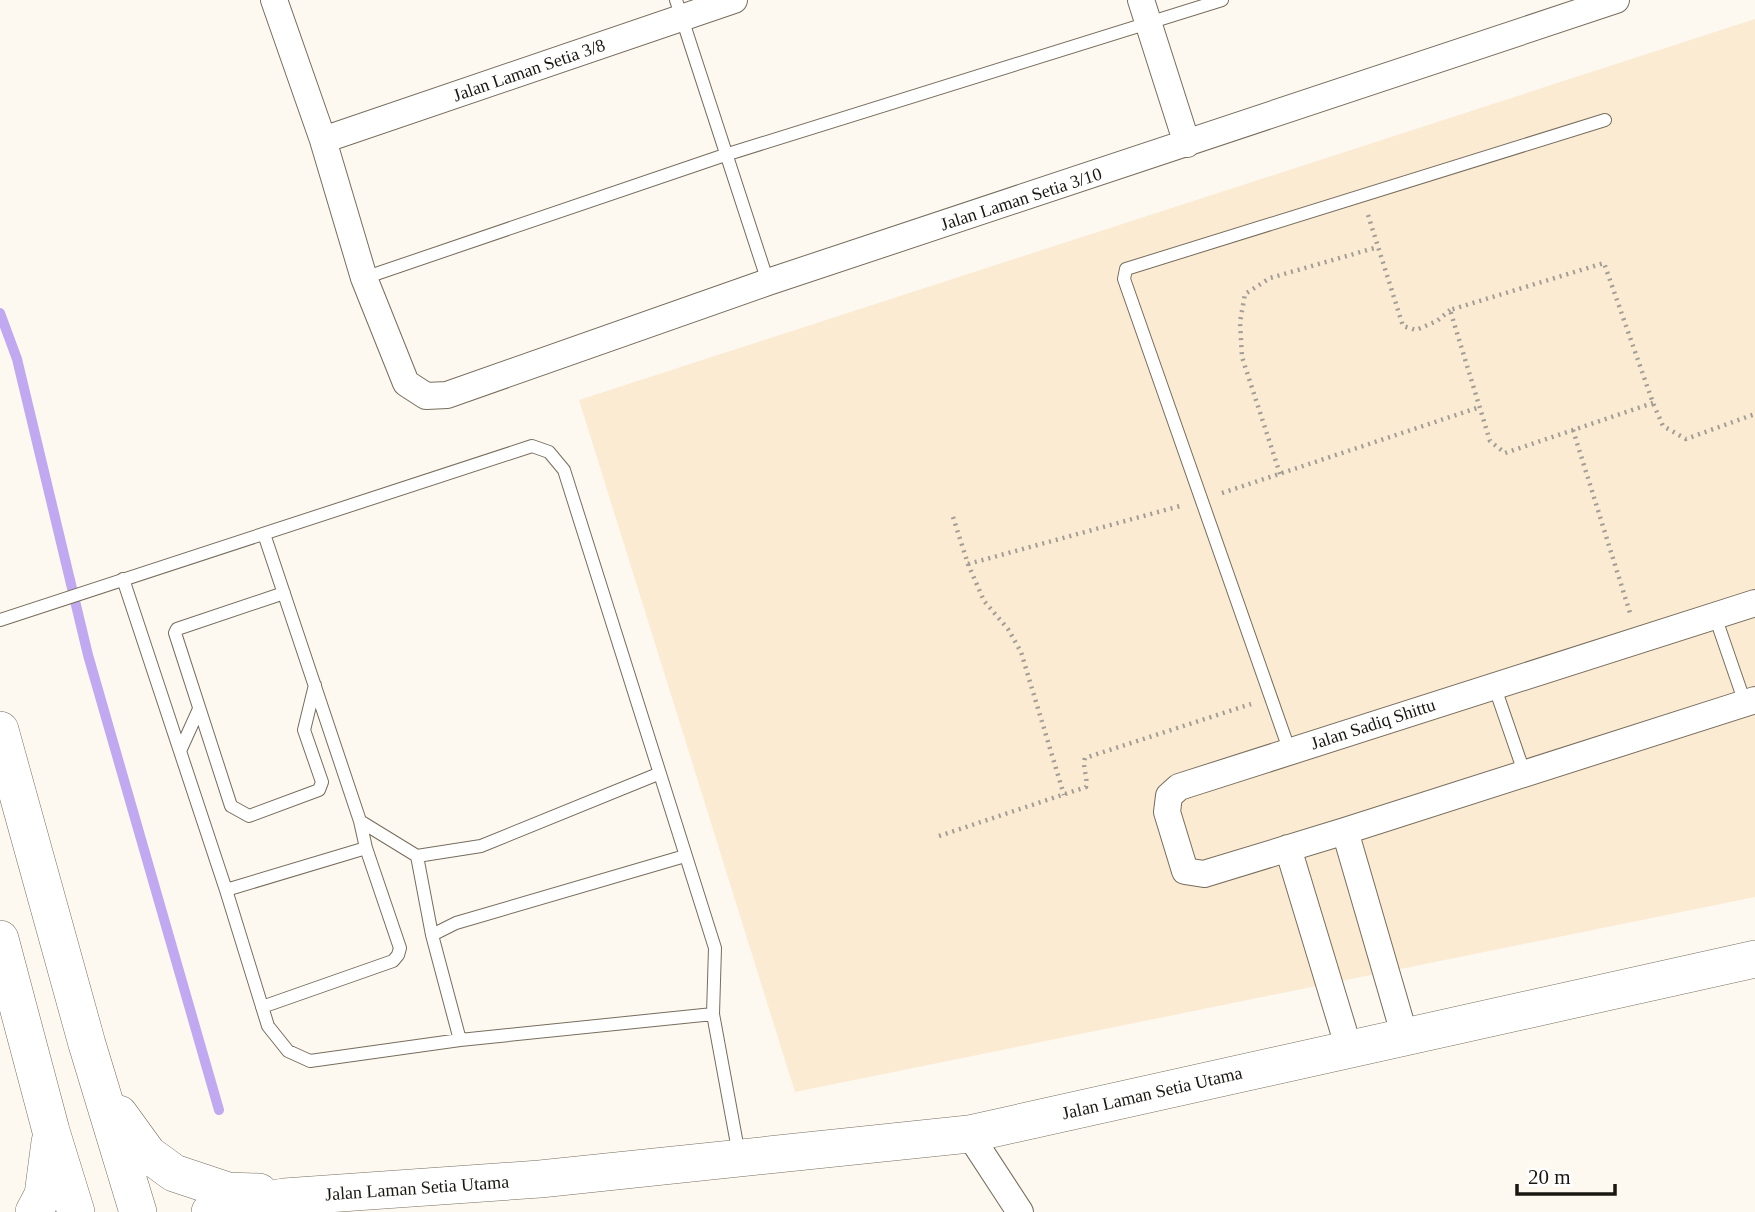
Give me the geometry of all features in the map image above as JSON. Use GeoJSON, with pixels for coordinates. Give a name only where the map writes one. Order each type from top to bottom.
{"type":"FeatureCollection","features":[{"type":"Feature","properties":{"kind":"street"},"geometry":{"type":"LineString","coordinates":[[274,0],[323,140],[364,278]]}},
{"type":"Feature","properties":{"kind":"street","name":"Jalan Laman Setia 3/8"},"geometry":{"type":"LineString","coordinates":[[323,140],[679,9],[734,0]]}},
{"type":"Feature","properties":{"kind":"street","name":"Jalan Laman Setia 3/10"},"geometry":{"type":"LineString","coordinates":[[364,278],[406,383],[426,396],[447,395],[768,282],[1616,0]]}},
{"type":"Feature","properties":{"kind":"street"},"geometry":{"type":"LineString","coordinates":[[1144,13],[1187,144]]}},
{"type":"Feature","properties":{"kind":"street","name":"Jalan Sadiq Shittu"},"geometry":{"type":"LineString","coordinates":[[1750,702],[1204,874],[1185,870],[1167,812],[1169,796],[1179,787],[1755,603]]}},
{"type":"Feature","properties":{"kind":"street"},"geometry":{"type":"LineString","coordinates":[[0,730],[87,1044],[138,1212]]}},
{"type":"Feature","properties":{"kind":"street"},"geometry":{"type":"LineString","coordinates":[[1345,831],[1405,1037]]}},
{"type":"Feature","properties":{"kind":"street"},"geometry":{"type":"LineString","coordinates":[[1287,848],[1349,1049]]}},
{"type":"Feature","properties":{"kind":"street"},"geometry":{"type":"LineString","coordinates":[[0,939],[51,1131],[76,1212]]}},
{"type":"Feature","properties":{"kind":"street","name":"Jalan Laman Setia Utama"},"geometry":{"type":"LineString","coordinates":[[210,1212],[284,1197],[541,1179],[969,1134],[1755,959]]}},
{"type":"Feature","properties":{"kind":"street"},"geometry":{"type":"LineString","coordinates":[[87,1044],[109,1101],[148,1154],[174,1173],[218,1187],[284,1197]]}},
{"type":"Feature","properties":{"kind":"street"},"geometry":{"type":"LineString","coordinates":[[34,1212],[43,1195],[51,1131]]}},
{"type":"Feature","properties":{"kind":"street"},"geometry":{"type":"LineString","coordinates":[[969,1134],[1020,1212]]}},
{"type":"Feature","properties":{"kind":"street","name":"Jalan Laman Setia Utama"},"geometry":{"type":"LineString","coordinates":[[409,1212],[541,1179]]}},
{"type":"Feature","properties":{"kind":"lane"},"geometry":{"type":"LineString","coordinates":[[364,278],[1144,13],[1222,0]]}},
{"type":"Feature","properties":{"kind":"lane"},"geometry":{"type":"LineString","coordinates":[[679,9],[768,282]]}},
{"type":"Feature","properties":{"kind":"lane"},"geometry":{"type":"LineString","coordinates":[[1290,752],[1124,279],[1126,269],[1605,120]]}},
{"type":"Feature","properties":{"kind":"lane"},"geometry":{"type":"LineString","coordinates":[[0,620],[532,446],[549,452],[564,470],[715,948],[713,1014],[740,1159]]}},
{"type":"Feature","properties":{"kind":"lane"},"geometry":{"type":"LineString","coordinates":[[262,1007],[393,961],[400,948],[264,534]]}},
{"type":"Feature","properties":{"kind":"lane"},"geometry":{"type":"LineString","coordinates":[[123,579],[268,1026],[288,1051],[310,1061],[460,1040],[713,1014]]}},
{"type":"Feature","properties":{"kind":"lane"},"geometry":{"type":"LineString","coordinates":[[284,593],[177,629],[175,633],[231,806],[249,816],[319,790],[322,782],[304,730],[315,685]]}},
{"type":"Feature","properties":{"kind":"lane"},"geometry":{"type":"LineString","coordinates":[[1715,616],[1750,702]]}},
{"type":"Feature","properties":{"kind":"lane"},"geometry":{"type":"LineString","coordinates":[[1494,685],[1524,772]]}},
{"type":"Feature","properties":{"kind":"lane"},"geometry":{"type":"LineString","coordinates":[[180,751],[199,709]]}},
{"type":"Feature","properties":{"kind":"lane"},"geometry":{"type":"LineString","coordinates":[[360,821],[417,856],[481,846],[658,774]]}},
{"type":"Feature","properties":{"kind":"lane"},"geometry":{"type":"LineString","coordinates":[[226,890],[366,848]]}},
{"type":"Feature","properties":{"kind":"lane"},"geometry":{"type":"LineString","coordinates":[[417,856],[432,935],[460,1040]]}},
{"type":"Feature","properties":{"kind":"lane"},"geometry":{"type":"LineString","coordinates":[[432,935],[456,923],[685,856]]}},
{"type":"Feature","properties":{"kind":"path"},"geometry":{"type":"LineString","coordinates":[[1362,194],[1403,326],[1416,330],[1437,321],[1450,310],[1604,263],[1653,403],[1664,426],[1686,439],[1755,414]]}},
{"type":"Feature","properties":{"kind":"path"},"geometry":{"type":"LineString","coordinates":[[1280,474],[1242,357],[1240,322],[1245,294],[1270,278],[1378,247]]}},
{"type":"Feature","properties":{"kind":"path"},"geometry":{"type":"LineString","coordinates":[[1450,310],[1490,441],[1505,453],[1653,403]]}},
{"type":"Feature","properties":{"kind":"path"},"geometry":{"type":"LineString","coordinates":[[968,564],[1202,500],[1480,407]]}},
{"type":"Feature","properties":{"kind":"path"},"geometry":{"type":"LineString","coordinates":[[1573,430],[1638,640]]}},
{"type":"Feature","properties":{"kind":"path"},"geometry":{"type":"LineString","coordinates":[[953,517],[968,564],[985,601],[1008,629],[1021,652],[1065,795]]}},
{"type":"Feature","properties":{"kind":"path"},"geometry":{"type":"LineString","coordinates":[[939,836],[1086,787],[1087,779],[1083,766],[1085,758],[1271,698]]}},
{"type":"Feature","properties":{"kind":"shaded area"},"geometry":{"type":"Polygon","coordinates":[[[1755,19],[1755,897],[795,1092],[579,400],[1755,19]]]}},
{"type":"Feature","properties":{"kind":"waterway"},"geometry":{"type":"LineString","coordinates":[[0,313],[17,359],[88,655],[219,1110]]}}]}
